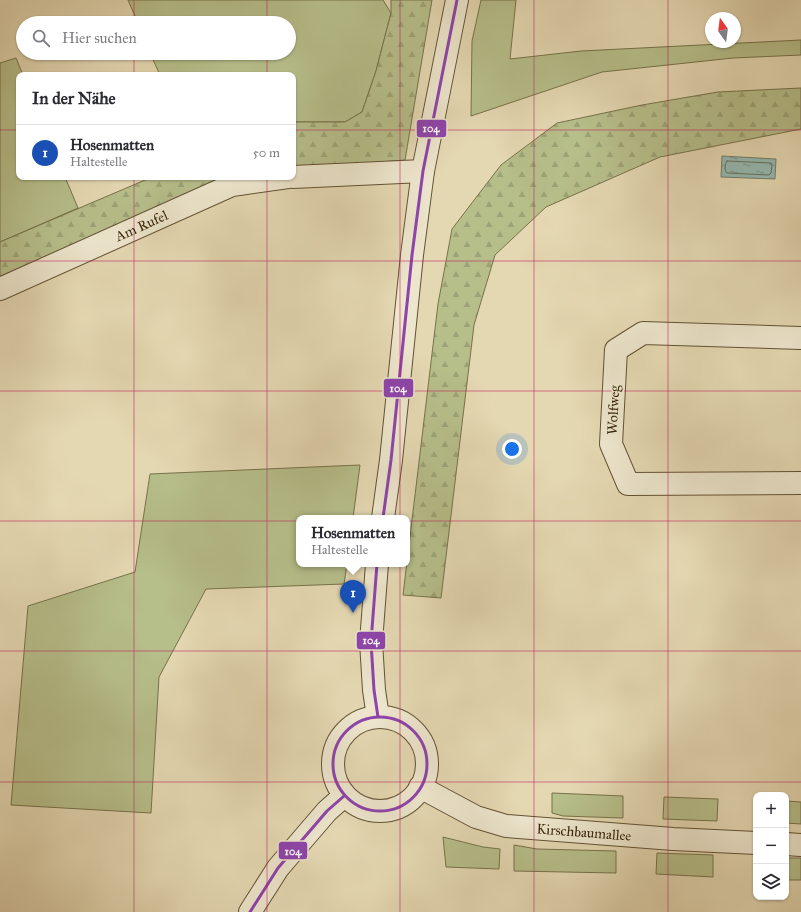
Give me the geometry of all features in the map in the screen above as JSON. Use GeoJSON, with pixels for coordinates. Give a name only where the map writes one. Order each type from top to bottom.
{"type":"FeatureCollection","features":[{"type":"Feature","properties":{"kind":"street"},"geometry":{"type":"LineString","coordinates":[[383,515],[412,255],[423,171],[457,0]]}},
{"type":"Feature","properties":{"kind":"street"},"geometry":{"type":"LineString","coordinates":[[296,177],[423,171]]}},
{"type":"Feature","properties":{"kind":"street","name":"Am Rufel"},"geometry":{"type":"LineString","coordinates":[[0,289],[232,185],[267,180]]}},
{"type":"Feature","properties":{"kind":"street","name":"Wolfweg"},"geometry":{"type":"LineString","coordinates":[[801,338],[642,333],[616,350],[611,444],[628,484],[801,483]]}},
{"type":"Feature","properties":{"kind":"street"},"geometry":{"type":"LineString","coordinates":[[377,567],[371,642],[374,690],[378,717]]}},
{"type":"Feature","properties":{"kind":"street"},"geometry":{"type":"LineString","coordinates":[[378,717],[395,719],[405,724],[415,732],[423,745],[427,760],[426,773],[420,787],[412,798],[395,808],[384,811],[357,805],[344,796],[336,781],[332,767],[335,747],[343,734],[354,724],[367,718],[378,717]]}},
{"type":"Feature","properties":{"kind":"street","name":"Kirschbaumallee"},"geometry":{"type":"LineString","coordinates":[[420,787],[476,817],[506,826],[673,839],[753,843]]}},
{"type":"Feature","properties":{"kind":"street"},"geometry":{"type":"LineString","coordinates":[[250,912],[278,868],[327,811],[344,796]]}},
{"type":"Feature","properties":{"kind":"street"},"geometry":{"type":"LineString","coordinates":[[789,844],[801,845]]}},
{"type":"Feature","properties":{"kind":"green space"},"geometry":{"type":"Polygon","coordinates":[[[128,0],[383,0],[391,13],[376,71],[362,112],[345,122],[296,122],[296,72],[159,72],[153,60],[296,60],[296,16],[135,16],[128,0]]]}},
{"type":"Feature","properties":{"kind":"green space"},"geometry":{"type":"Polygon","coordinates":[[[391,0],[432,0],[405,160],[296,169],[296,122],[345,122],[362,112],[376,71],[391,13],[391,0]]]}},
{"type":"Feature","properties":{"kind":"green space"},"geometry":{"type":"Polygon","coordinates":[[[481,0],[516,0],[510,59],[581,51],[705,45],[705,48],[741,48],[741,43],[801,40],[801,55],[733,58],[602,72],[471,116],[472,41],[481,0]]]}},
{"type":"Feature","properties":{"kind":"green space"},"geometry":{"type":"Polygon","coordinates":[[[16,58],[22,72],[16,72],[16,180],[66,180],[78,208],[0,242],[0,63],[16,58]]]}},
{"type":"Feature","properties":{"kind":"green space"},"geometry":{"type":"Polygon","coordinates":[[[801,88],[801,129],[660,157],[546,207],[495,255],[474,325],[441,598],[403,595],[406,567],[410,567],[410,537],[438,304],[452,229],[501,165],[557,123],[642,105],[718,92],[801,88]]]}},
{"type":"Feature","properties":{"kind":"green space"},"geometry":{"type":"Polygon","coordinates":[[[145,180],[224,180],[0,278],[0,242],[145,180]]]}},
{"type":"Feature","properties":{"kind":"green space"},"geometry":{"type":"Polygon","coordinates":[[[360,465],[353,515],[296,515],[296,567],[347,567],[344,584],[206,589],[159,677],[151,813],[11,805],[28,606],[135,572],[150,474],[360,465]]]}},
{"type":"Feature","properties":{"kind":"green space"},"geometry":{"type":"Polygon","coordinates":[[[552,793],[623,796],[623,818],[563,816],[552,813],[552,793]]]}},
{"type":"Feature","properties":{"kind":"green space"},"geometry":{"type":"Polygon","coordinates":[[[664,797],[718,799],[717,821],[663,819],[664,797]]]}},
{"type":"Feature","properties":{"kind":"green space"},"geometry":{"type":"Polygon","coordinates":[[[789,801],[801,802],[801,824],[789,823],[789,801]]]}},
{"type":"Feature","properties":{"kind":"green space"},"geometry":{"type":"Polygon","coordinates":[[[443,837],[483,847],[500,849],[499,869],[446,867],[443,837]]]}},
{"type":"Feature","properties":{"kind":"green space"},"geometry":{"type":"Polygon","coordinates":[[[514,845],[537,849],[616,851],[616,873],[514,871],[514,845]]]}},
{"type":"Feature","properties":{"kind":"green space"},"geometry":{"type":"Polygon","coordinates":[[[657,853],[713,855],[713,877],[656,874],[657,853]]]}},
{"type":"Feature","properties":{"kind":"green space"},"geometry":{"type":"Polygon","coordinates":[[[789,858],[801,858],[801,880],[789,880],[789,858]]]}},
{"type":"Feature","properties":{"kind":"water"},"geometry":{"type":"Polygon","coordinates":[[[722,156],[776,159],[775,179],[721,177],[722,156]]]}},
{"type":"Feature","properties":{"kind":"transit line","name":"104"},"geometry":{"type":"LineString","coordinates":[[383,515],[391,460],[412,255],[423,171],[457,0]]}},
{"type":"Feature","properties":{"kind":"transit line","name":"104"},"geometry":{"type":"LineString","coordinates":[[377,567],[371,642],[374,690],[378,717]]}},
{"type":"Feature","properties":{"kind":"transit line","name":"104"},"geometry":{"type":"LineString","coordinates":[[380,717],[398,721],[413,731],[423,746],[427,764],[423,782],[413,797],[398,807],[380,811],[362,807],[347,797],[337,782],[333,764],[337,746],[347,731],[362,721],[380,717]]}},
{"type":"Feature","properties":{"kind":"transit line","name":"104"},"geometry":{"type":"LineString","coordinates":[[250,912],[278,868],[327,811],[344,796]]}},
{"type":"Feature","properties":{"kind":"place","name":"Hosenmatten"},"geometry":{"type":"Point","coordinates":[353,613]}}]}
